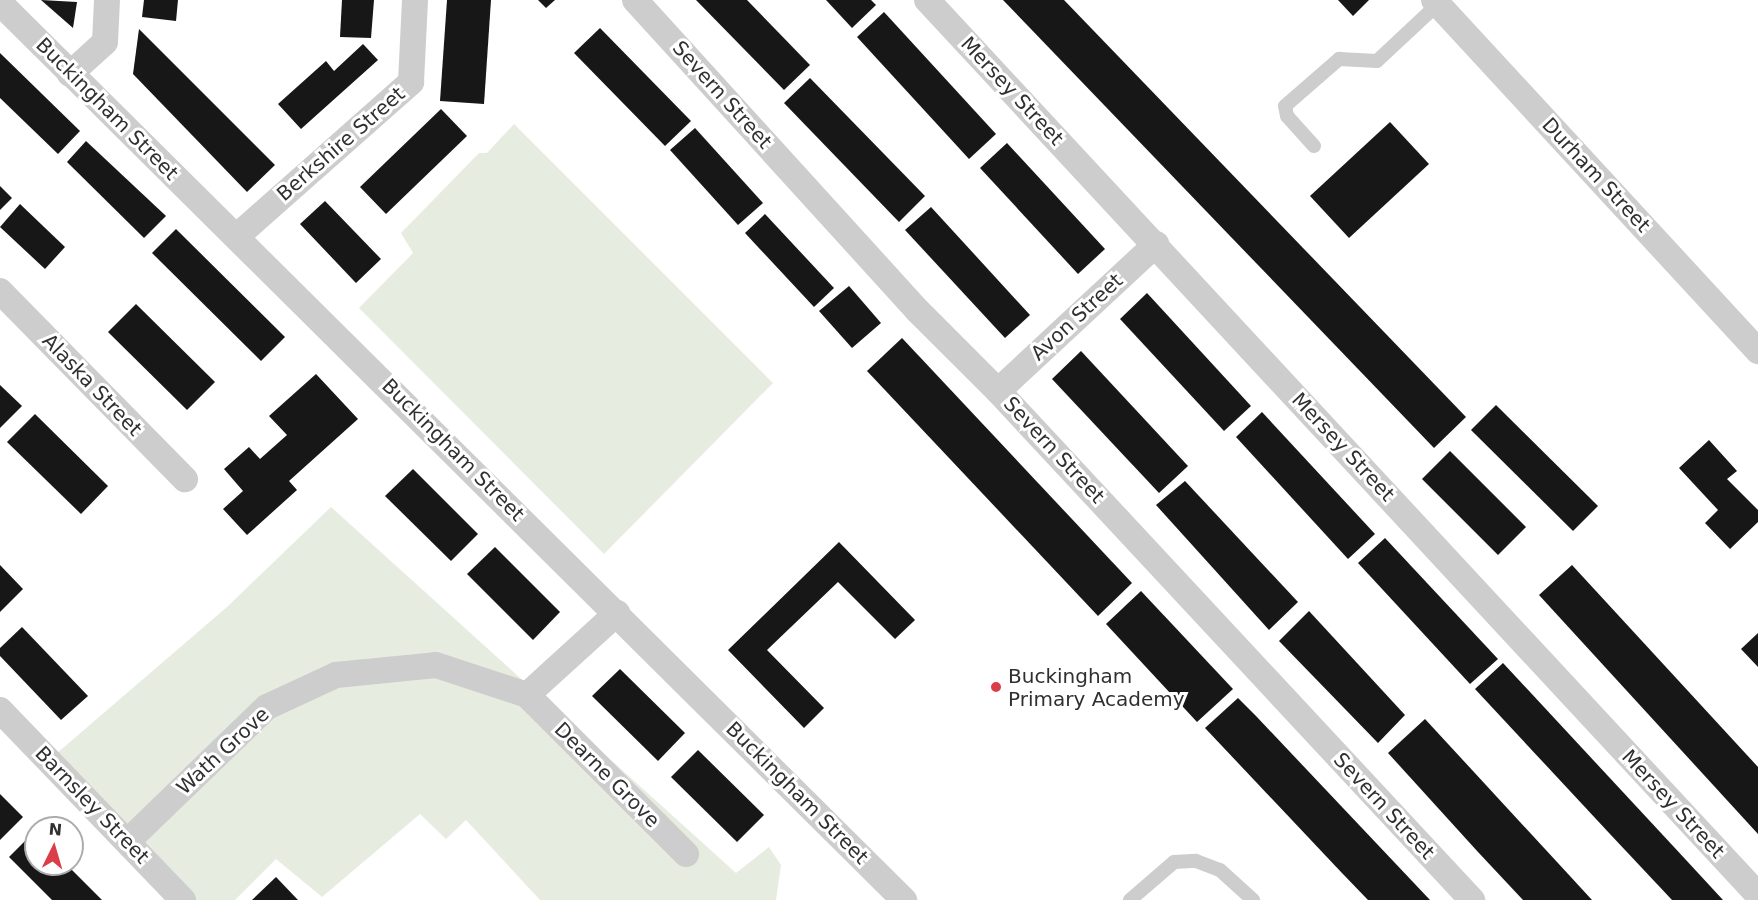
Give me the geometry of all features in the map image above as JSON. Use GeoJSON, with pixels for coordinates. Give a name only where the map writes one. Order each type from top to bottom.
{"type":"FeatureCollection","features":[{"type":"Feature","properties":{"kind":"street"},"geometry":{"type":"LineString","coordinates":[[70,74],[105,42],[107,0]]}},
{"type":"Feature","properties":{"kind":"street","name":"Berkshire Street"},"geometry":{"type":"LineString","coordinates":[[236,237],[411,82],[415,0]]}},
{"type":"Feature","properties":{"kind":"street","name":"Severn Street"},"geometry":{"type":"LineString","coordinates":[[635,0],[918,311],[999,391],[1472,900]]}},
{"type":"Feature","properties":{"kind":"street","name":"Mersey Street"},"geometry":{"type":"LineString","coordinates":[[927,0],[1758,895]]}},
{"type":"Feature","properties":{"kind":"street","name":"Durham Street"},"geometry":{"type":"LineString","coordinates":[[1436,2],[1758,351]]}},
{"type":"Feature","properties":{"kind":"street","name":"Buckingham Street"},"geometry":{"type":"LineString","coordinates":[[0,3],[904,900]]}},
{"type":"Feature","properties":{"kind":"street","name":"Avon Street"},"geometry":{"type":"LineString","coordinates":[[999,391],[1156,244]]}},
{"type":"Feature","properties":{"kind":"street","name":"Alaska Street"},"geometry":{"type":"LineString","coordinates":[[0,291],[185,479]]}},
{"type":"Feature","properties":{"kind":"street"},"geometry":{"type":"LineString","coordinates":[[527,695],[616,613]]}},
{"type":"Feature","properties":{"kind":"street","name":"Wath Grove"},"geometry":{"type":"LineString","coordinates":[[128,841],[267,707],[336,675],[436,665],[527,695]]}},
{"type":"Feature","properties":{"kind":"street","name":"Dearne Grove"},"geometry":{"type":"LineString","coordinates":[[527,695],[686,854]]}},
{"type":"Feature","properties":{"kind":"street","name":"Barnsley Street"},"geometry":{"type":"LineString","coordinates":[[0,710],[183,900]]}},
{"type":"Feature","properties":{"kind":"lane"},"geometry":{"type":"LineString","coordinates":[[1314,146],[1287,116],[1285,106],[1340,59],[1377,61],[1436,2]]}},
{"type":"Feature","properties":{"kind":"lane"},"geometry":{"type":"LineString","coordinates":[[1130,900],[1174,862],[1196,861],[1220,870],[1253,900]]}},
{"type":"Feature","properties":{"kind":"shaded area"},"geometry":{"type":"Polygon","coordinates":[[[514,124],[773,383],[604,554],[359,308],[413,253],[401,233],[479,153],[487,153],[514,124]]]}},
{"type":"Feature","properties":{"kind":"shaded area"},"geometry":{"type":"Polygon","coordinates":[[[331,507],[736,873],[769,847],[781,865],[776,900],[540,900],[466,820],[446,839],[420,814],[322,897],[276,859],[235,900],[183,900],[49,760],[227,607],[331,507]]]}},
{"type":"Feature","properties":{"kind":"building"},"geometry":{"type":"Polygon","coordinates":[[[41,0],[77,2],[73,28],[41,0]]]}},
{"type":"Feature","properties":{"kind":"building"},"geometry":{"type":"Polygon","coordinates":[[[144,0],[178,0],[176,21],[142,17],[144,0]]]}},
{"type":"Feature","properties":{"kind":"building"},"geometry":{"type":"Polygon","coordinates":[[[342,0],[374,0],[371,38],[340,37],[342,0]]]}},
{"type":"Feature","properties":{"kind":"building"},"geometry":{"type":"Polygon","coordinates":[[[447,0],[491,0],[484,104],[440,101],[447,0]]]}},
{"type":"Feature","properties":{"kind":"building"},"geometry":{"type":"Polygon","coordinates":[[[538,0],[555,0],[546,8],[538,0]]]}},
{"type":"Feature","properties":{"kind":"building"},"geometry":{"type":"Polygon","coordinates":[[[696,0],[747,0],[810,65],[784,90],[696,0]]]}},
{"type":"Feature","properties":{"kind":"building"},"geometry":{"type":"Polygon","coordinates":[[[826,0],[871,0],[876,5],[852,28],[826,0]]]}},
{"type":"Feature","properties":{"kind":"building"},"geometry":{"type":"Polygon","coordinates":[[[1003,0],[1064,0],[1466,417],[1434,448],[1003,0]]]}},
{"type":"Feature","properties":{"kind":"building"},"geometry":{"type":"Polygon","coordinates":[[[1338,0],[1369,0],[1353,16],[1338,0]]]}},
{"type":"Feature","properties":{"kind":"building"},"geometry":{"type":"Polygon","coordinates":[[[884,12],[996,134],[969,159],[857,37],[884,12]]]}},
{"type":"Feature","properties":{"kind":"building"},"geometry":{"type":"Polygon","coordinates":[[[600,28],[691,121],[665,146],[574,53],[600,28]]]}},
{"type":"Feature","properties":{"kind":"building"},"geometry":{"type":"Polygon","coordinates":[[[139,29],[275,165],[247,192],[133,74],[139,29]]]}},
{"type":"Feature","properties":{"kind":"building"},"geometry":{"type":"Polygon","coordinates":[[[363,44],[378,60],[301,129],[278,104],[326,61],[334,71],[363,44]]]}},
{"type":"Feature","properties":{"kind":"building"},"geometry":{"type":"Polygon","coordinates":[[[0,53],[80,131],[58,154],[0,98],[0,53]]]}},
{"type":"Feature","properties":{"kind":"building"},"geometry":{"type":"Polygon","coordinates":[[[810,78],[925,196],[899,222],[784,103],[810,78]]]}},
{"type":"Feature","properties":{"kind":"building"},"geometry":{"type":"Polygon","coordinates":[[[441,109],[467,136],[386,214],[360,187],[441,109]]]}},
{"type":"Feature","properties":{"kind":"building"},"geometry":{"type":"Polygon","coordinates":[[[1390,122],[1429,164],[1349,238],[1310,196],[1390,122]]]}},
{"type":"Feature","properties":{"kind":"building"},"geometry":{"type":"Polygon","coordinates":[[[695,128],[763,203],[738,225],[670,150],[695,128]]]}},
{"type":"Feature","properties":{"kind":"building"},"geometry":{"type":"Polygon","coordinates":[[[86,141],[166,216],[144,238],[67,162],[86,141]]]}},
{"type":"Feature","properties":{"kind":"building"},"geometry":{"type":"Polygon","coordinates":[[[1007,143],[1105,249],[1078,274],[980,168],[1007,143]]]}},
{"type":"Feature","properties":{"kind":"building"},"geometry":{"type":"Polygon","coordinates":[[[0,186],[12,198],[0,210],[0,186]]]}},
{"type":"Feature","properties":{"kind":"building"},"geometry":{"type":"Polygon","coordinates":[[[325,201],[381,259],[356,283],[300,224],[325,201]]]}},
{"type":"Feature","properties":{"kind":"building"},"geometry":{"type":"Polygon","coordinates":[[[20,204],[65,247],[45,269],[0,227],[20,204]]]}},
{"type":"Feature","properties":{"kind":"building"},"geometry":{"type":"Polygon","coordinates":[[[931,207],[1030,315],[1005,338],[905,230],[931,207]]]}},
{"type":"Feature","properties":{"kind":"building"},"geometry":{"type":"Polygon","coordinates":[[[765,214],[834,288],[814,307],[745,233],[765,214]]]}},
{"type":"Feature","properties":{"kind":"building"},"geometry":{"type":"Polygon","coordinates":[[[176,229],[285,337],[261,361],[152,253],[176,229]]]}},
{"type":"Feature","properties":{"kind":"building"},"geometry":{"type":"Polygon","coordinates":[[[849,286],[881,323],[852,348],[819,311],[849,286]]]}},
{"type":"Feature","properties":{"kind":"building"},"geometry":{"type":"Polygon","coordinates":[[[1147,293],[1251,406],[1224,431],[1120,319],[1147,293]]]}},
{"type":"Feature","properties":{"kind":"building"},"geometry":{"type":"Polygon","coordinates":[[[136,304],[215,382],[187,410],[108,332],[136,304]]]}},
{"type":"Feature","properties":{"kind":"building"},"geometry":{"type":"Polygon","coordinates":[[[902,338],[1132,583],[1098,616],[867,371],[902,338]]]}},
{"type":"Feature","properties":{"kind":"building"},"geometry":{"type":"Polygon","coordinates":[[[1081,351],[1188,466],[1159,493],[1052,379],[1081,351]]]}},
{"type":"Feature","properties":{"kind":"building"},"geometry":{"type":"Polygon","coordinates":[[[316,374],[358,419],[289,481],[297,490],[247,535],[223,509],[243,491],[224,469],[249,447],[260,459],[287,435],[269,416],[316,374]]]}},
{"type":"Feature","properties":{"kind":"building"},"geometry":{"type":"Polygon","coordinates":[[[0,385],[22,406],[0,428],[0,385]]]}},
{"type":"Feature","properties":{"kind":"building"},"geometry":{"type":"Polygon","coordinates":[[[1496,405],[1598,506],[1573,531],[1471,430],[1496,405]]]}},
{"type":"Feature","properties":{"kind":"building"},"geometry":{"type":"Polygon","coordinates":[[[1262,412],[1375,534],[1348,559],[1236,437],[1262,412]]]}},
{"type":"Feature","properties":{"kind":"building"},"geometry":{"type":"Polygon","coordinates":[[[35,414],[108,486],[81,514],[7,442],[35,414]]]}},
{"type":"Feature","properties":{"kind":"building"},"geometry":{"type":"Polygon","coordinates":[[[1709,440],[1737,471],[1727,479],[1758,510],[1758,522],[1730,549],[1705,523],[1718,510],[1679,468],[1709,440]]]}},
{"type":"Feature","properties":{"kind":"building"},"geometry":{"type":"Polygon","coordinates":[[[1450,451],[1526,527],[1498,555],[1422,479],[1450,451]]]}},
{"type":"Feature","properties":{"kind":"building"},"geometry":{"type":"Polygon","coordinates":[[[413,469],[478,534],[451,561],[385,496],[413,469]]]}},
{"type":"Feature","properties":{"kind":"building"},"geometry":{"type":"Polygon","coordinates":[[[1185,481],[1298,602],[1269,630],[1156,505],[1185,481]]]}},
{"type":"Feature","properties":{"kind":"building"},"geometry":{"type":"Polygon","coordinates":[[[1385,538],[1498,659],[1470,684],[1358,563],[1385,538]]]}},
{"type":"Feature","properties":{"kind":"building"},"geometry":{"type":"Polygon","coordinates":[[[839,542],[915,620],[895,639],[838,582],[767,650],[824,708],[804,728],[728,650],[839,542]]]}},
{"type":"Feature","properties":{"kind":"building"},"geometry":{"type":"Polygon","coordinates":[[[495,547],[560,612],[533,640],[467,574],[495,547]]]}},
{"type":"Feature","properties":{"kind":"building"},"geometry":{"type":"Polygon","coordinates":[[[0,565],[23,589],[0,612],[0,565]]]}},
{"type":"Feature","properties":{"kind":"building"},"geometry":{"type":"Polygon","coordinates":[[[1572,565],[1758,767],[1758,834],[1539,595],[1572,565]]]}},
{"type":"Feature","properties":{"kind":"building"},"geometry":{"type":"Polygon","coordinates":[[[1141,591],[1233,689],[1197,722],[1106,624],[1141,591]]]}},
{"type":"Feature","properties":{"kind":"building"},"geometry":{"type":"Polygon","coordinates":[[[1309,611],[1405,715],[1378,743],[1279,641],[1309,611]]]}},
{"type":"Feature","properties":{"kind":"building"},"geometry":{"type":"Polygon","coordinates":[[[22,627],[88,696],[61,720],[0,656],[0,648],[22,627]]]}},
{"type":"Feature","properties":{"kind":"building"},"geometry":{"type":"Polygon","coordinates":[[[1758,633],[1758,667],[1741,649],[1758,633]]]}},
{"type":"Feature","properties":{"kind":"building"},"geometry":{"type":"Polygon","coordinates":[[[1503,663],[1723,900],[1672,900],[1475,689],[1503,663]]]}},
{"type":"Feature","properties":{"kind":"building"},"geometry":{"type":"Polygon","coordinates":[[[620,669],[685,733],[658,761],[592,696],[620,669]]]}},
{"type":"Feature","properties":{"kind":"building"},"geometry":{"type":"Polygon","coordinates":[[[1238,698],[1430,900],[1368,900],[1341,872],[1205,728],[1238,698]]]}},
{"type":"Feature","properties":{"kind":"building"},"geometry":{"type":"Polygon","coordinates":[[[1425,719],[1592,900],[1523,900],[1478,852],[1388,753],[1425,719]]]}},
{"type":"Feature","properties":{"kind":"building"},"geometry":{"type":"Polygon","coordinates":[[[698,750],[764,815],[737,842],[671,777],[698,750]]]}},
{"type":"Feature","properties":{"kind":"building"},"geometry":{"type":"Polygon","coordinates":[[[0,794],[23,817],[0,840],[0,794]]]}},
{"type":"Feature","properties":{"kind":"building"},"geometry":{"type":"Polygon","coordinates":[[[24,842],[24,872],[9,857],[24,842]]]}},
{"type":"Feature","properties":{"kind":"building"},"geometry":{"type":"Polygon","coordinates":[[[28,876],[78,876],[102,900],[52,900],[28,876]]]}},
{"type":"Feature","properties":{"kind":"building"},"geometry":{"type":"Polygon","coordinates":[[[276,877],[298,900],[252,900],[276,877]]]}},
{"type":"Feature","properties":{"kind":"place","name":"Buckingham Primary Academy"},"geometry":{"type":"Point","coordinates":[996,687]}}]}
